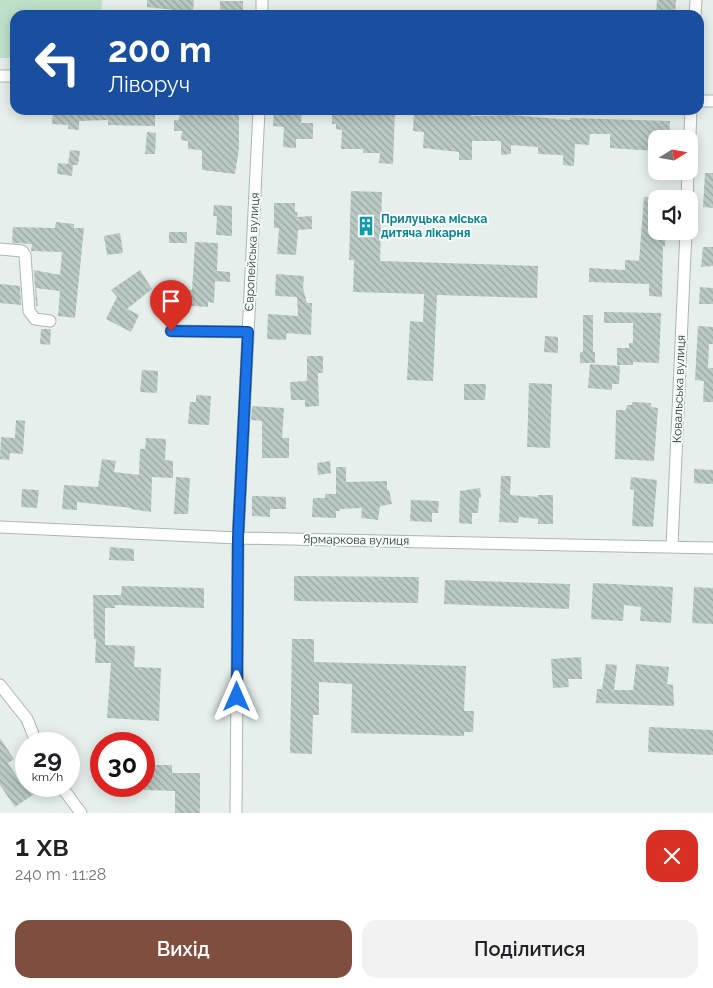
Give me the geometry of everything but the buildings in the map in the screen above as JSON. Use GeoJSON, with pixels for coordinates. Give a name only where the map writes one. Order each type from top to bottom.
{"type":"FeatureCollection","features":[{"type":"Feature","properties":{"kind":"street","name":"Європейська вулиця"},"geometry":{"type":"LineString","coordinates":[[236,813],[238,538],[259,115]]}},
{"type":"Feature","properties":{"kind":"street"},"geometry":{"type":"LineString","coordinates":[[690,130],[691,115]]}},
{"type":"Feature","properties":{"kind":"street","name":"Ковальська вулиця"},"geometry":{"type":"LineString","coordinates":[[672,546],[686,240]]}},
{"type":"Feature","properties":{"kind":"street"},"geometry":{"type":"LineString","coordinates":[[0,249],[22,251],[25,255],[29,311],[35,319],[50,321]]}},
{"type":"Feature","properties":{"kind":"street"},"geometry":{"type":"LineString","coordinates":[[171,331],[248,332]]}},
{"type":"Feature","properties":{"kind":"street","name":"Ярмаркова вулиця"},"geometry":{"type":"LineString","coordinates":[[0,526],[238,538],[713,548]]}},
{"type":"Feature","properties":{"kind":"street"},"geometry":{"type":"LineString","coordinates":[[0,685],[27,719],[32,732]]}},
{"type":"Feature","properties":{"kind":"street"},"geometry":{"type":"LineString","coordinates":[[69,797],[81,813]]}},
{"type":"Feature","properties":{"kind":"green space"},"geometry":{"type":"Polygon","coordinates":[[[0,0],[102,0],[101,10],[10,10],[10,58],[0,58],[0,0]]]}},
{"type":"Feature","properties":{"kind":"place","name":"Прилуцька міська дитяча лікарня"},"geometry":{"type":"Point","coordinates":[366,226]}},
{"type":"Feature","properties":{"kind":"route"},"geometry":{"type":"LineString","coordinates":[[171,331],[248,332],[238,538],[237,697]]}}]}
